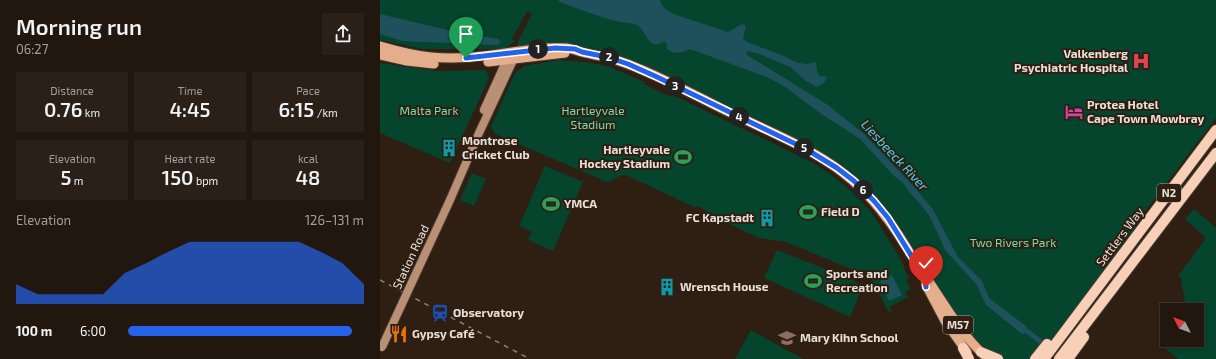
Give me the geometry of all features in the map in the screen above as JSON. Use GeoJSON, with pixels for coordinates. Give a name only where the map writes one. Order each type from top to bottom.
{"type":"FeatureCollection","features":[{"type":"Feature","properties":{"kind":"highway","name":"Settlers Way"},"geometry":{"type":"LineString","coordinates":[[1038,357],[1092,295],[1216,129]]}},
{"type":"Feature","properties":{"kind":"highway","name":"Settlers Way"},"geometry":{"type":"LineString","coordinates":[[1059,359],[1216,152]]}},
{"type":"Feature","properties":{"kind":"highway"},"geometry":{"type":"LineString","coordinates":[[1188,189],[1216,161]]}},
{"type":"Feature","properties":{"kind":"highway"},"geometry":{"type":"LineString","coordinates":[[1038,357],[1050,339],[1123,254]]}},
{"type":"Feature","properties":{"kind":"highway"},"geometry":{"type":"LineString","coordinates":[[1069,357],[1107,307],[1125,272]]}},
{"type":"Feature","properties":{"kind":"highway"},"geometry":{"type":"LineString","coordinates":[[963,348],[969,359]]}},
{"type":"Feature","properties":{"kind":"highway"},"geometry":{"type":"LineString","coordinates":[[981,357],[998,359]]}},
{"type":"Feature","properties":{"kind":"main road","name":"M57"},"geometry":{"type":"LineString","coordinates":[[380,46],[407,54],[436,58],[512,55]]}},
{"type":"Feature","properties":{"kind":"main road","name":"M57"},"geometry":{"type":"LineString","coordinates":[[380,55],[407,61],[431,64],[472,63],[555,48],[575,49],[628,64],[806,149],[854,181],[881,209],[895,228],[925,278],[981,357]]}},
{"type":"Feature","properties":{"kind":"main road","name":"Station Road"},"geometry":{"type":"LineString","coordinates":[[381,349],[450,200],[461,172],[465,168],[512,55]]}},
{"type":"Feature","properties":{"kind":"main road","name":"M57"},"geometry":{"type":"LineString","coordinates":[[925,278],[926,287],[940,314],[963,348],[981,357]]}},
{"type":"Feature","properties":{"kind":"green space","name":"Two Rivers Park"},"geometry":{"type":"Polygon","coordinates":[[[380,0],[1216,0],[1216,118],[1140,218],[1123,254],[1089,292],[1038,356],[1032,359],[998,359],[981,352],[895,229],[837,168],[655,76],[582,52],[517,51],[518,41],[532,14],[527,11],[512,39],[515,41],[504,49],[423,49],[380,40],[380,0]]]}},
{"type":"Feature","properties":{"kind":"green space","name":"Hartleyvale Stadium"},"geometry":{"type":"Polygon","coordinates":[[[557,60],[584,62],[607,66],[645,82],[644,84],[671,97],[677,97],[814,163],[849,189],[872,213],[905,268],[904,269],[909,278],[906,280],[911,289],[905,292],[908,297],[889,307],[892,312],[888,311],[875,285],[863,274],[786,242],[759,238],[706,213],[707,211],[698,206],[696,208],[626,175],[607,182],[495,134],[491,127],[515,73],[524,66],[557,60]]]}},
{"type":"Feature","properties":{"kind":"green space","name":"Malta Park"},"geometry":{"type":"Polygon","coordinates":[[[380,63],[436,71],[486,70],[489,78],[450,163],[380,133],[380,63]]]}},
{"type":"Feature","properties":{"kind":"green space","name":"YMCA"},"geometry":{"type":"Polygon","coordinates":[[[545,166],[583,182],[553,251],[528,240],[532,232],[519,226],[545,166]]]}},
{"type":"Feature","properties":{"kind":"green space"},"geometry":{"type":"Polygon","coordinates":[[[472,173],[486,179],[474,206],[460,200],[472,173]]]}},
{"type":"Feature","properties":{"kind":"green space"},"geometry":{"type":"Polygon","coordinates":[[[1194,209],[1216,228],[1216,359],[1178,359],[1163,347],[1204,347],[1204,303],[1183,303],[1185,299],[1181,281],[1182,279],[1178,276],[1206,238],[1185,219],[1194,209]]]}},
{"type":"Feature","properties":{"kind":"green space","name":"Sports and Recreation"},"geometry":{"type":"Polygon","coordinates":[[[777,250],[851,279],[863,286],[850,317],[764,278],[777,250]]]}},
{"type":"Feature","properties":{"kind":"green space"},"geometry":{"type":"Polygon","coordinates":[[[751,330],[803,359],[735,359],[751,330]]]}},
{"type":"Feature","properties":{"kind":"water"},"geometry":{"type":"Polygon","coordinates":[[[558,0],[660,0],[663,6],[673,14],[728,32],[742,24],[746,26],[743,39],[749,43],[798,63],[807,64],[816,62],[817,72],[820,76],[827,77],[824,83],[817,87],[806,81],[790,67],[757,53],[748,51],[746,53],[828,105],[864,134],[932,208],[958,257],[982,281],[989,298],[1026,326],[1028,332],[1022,334],[986,305],[977,285],[945,250],[930,217],[918,201],[902,182],[894,176],[860,139],[820,113],[784,86],[767,77],[690,49],[676,53],[673,52],[667,49],[666,42],[664,41],[658,44],[650,42],[639,26],[602,17],[558,0]]]}},
{"type":"Feature","properties":{"kind":"water"},"geometry":{"type":"Polygon","coordinates":[[[380,14],[443,29],[498,39],[501,42],[497,45],[402,41],[380,34],[380,14]]]}},
{"type":"Feature","properties":{"kind":"water"},"geometry":{"type":"Polygon","coordinates":[[[892,275],[902,295],[889,301],[880,281],[892,275]]]}},
{"type":"Feature","properties":{"kind":"waterway","name":"Liesbeeck River"},"geometry":{"type":"LineString","coordinates":[[1028,332],[1061,357]]}},
{"type":"Feature","properties":{"kind":"railway"},"geometry":{"type":"LineString","coordinates":[[380,280],[530,359]]}},
{"type":"Feature","properties":{"kind":"place","name":"Valkenberg Psychiatric Hospital"},"geometry":{"type":"Point","coordinates":[1141,61]}},
{"type":"Feature","properties":{"kind":"place","name":"Protea Hotel Cape Town Mowbray"},"geometry":{"type":"Point","coordinates":[1074,112]}},
{"type":"Feature","properties":{"kind":"place","name":"Montrose Cricket Club"},"geometry":{"type":"Point","coordinates":[449,148]}},
{"type":"Feature","properties":{"kind":"place","name":"Hartleyvale Hockey Stadium"},"geometry":{"type":"Point","coordinates":[683,157]}},
{"type":"Feature","properties":{"kind":"place","name":"YMCA"},"geometry":{"type":"Point","coordinates":[551,204]}},
{"type":"Feature","properties":{"kind":"place","name":"Field D"},"geometry":{"type":"Point","coordinates":[808,212]}},
{"type":"Feature","properties":{"kind":"place","name":"FC Kapstadt"},"geometry":{"type":"Point","coordinates":[767,218]}},
{"type":"Feature","properties":{"kind":"place","name":"Sports and Recreation"},"geometry":{"type":"Point","coordinates":[813,281]}},
{"type":"Feature","properties":{"kind":"place","name":"Wrensch House"},"geometry":{"type":"Point","coordinates":[667,287]}},
{"type":"Feature","properties":{"kind":"place","name":"Observatory"},"geometry":{"type":"Point","coordinates":[440,313]}},
{"type":"Feature","properties":{"kind":"place","name":"Gypsy Café"},"geometry":{"type":"Point","coordinates":[399,334]}},
{"type":"Feature","properties":{"kind":"place","name":"Mary Kihn School"},"geometry":{"type":"Point","coordinates":[787,338]}},
{"type":"Feature","properties":{"kind":"route"},"geometry":{"type":"LineString","coordinates":[[466,58],[555,48],[575,49],[582,52],[615,59],[655,76],[806,149],[837,168],[868,194],[895,228],[925,278],[926,287]]}}]}
